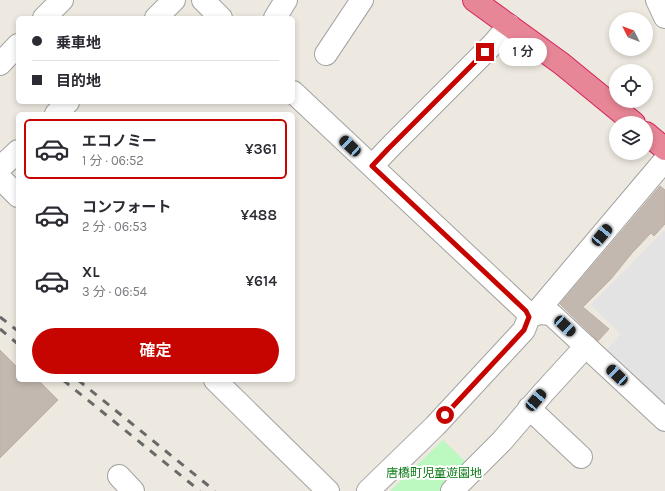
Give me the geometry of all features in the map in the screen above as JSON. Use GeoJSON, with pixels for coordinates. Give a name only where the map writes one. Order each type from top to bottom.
{"type":"FeatureCollection","features":[{"type":"Feature","properties":{"kind":"highway"},"geometry":{"type":"LineString","coordinates":[[474,0],[562,64],[625,116]]}},
{"type":"Feature","properties":{"kind":"highway"},"geometry":{"type":"LineString","coordinates":[[653,139],[665,149]]}},
{"type":"Feature","properties":{"kind":"street"},"geometry":{"type":"LineString","coordinates":[[46,16],[62,0]]}},
{"type":"Feature","properties":{"kind":"street"},"geometry":{"type":"LineString","coordinates":[[158,16],[174,0]]}},
{"type":"Feature","properties":{"kind":"street"},"geometry":{"type":"LineString","coordinates":[[203,0],[219,16]]}},
{"type":"Feature","properties":{"kind":"street"},"geometry":{"type":"LineString","coordinates":[[276,16],[286,0]]}},
{"type":"Feature","properties":{"kind":"street"},"geometry":{"type":"LineString","coordinates":[[326,54],[362,0]]}},
{"type":"Feature","properties":{"kind":"street"},"geometry":{"type":"LineString","coordinates":[[657,0],[665,17]]}},
{"type":"Feature","properties":{"kind":"street"},"geometry":{"type":"LineString","coordinates":[[372,166],[495,42],[509,25]]}},
{"type":"Feature","properties":{"kind":"street"},"geometry":{"type":"LineString","coordinates":[[0,64],[16,47]]}},
{"type":"Feature","properties":{"kind":"street"},"geometry":{"type":"LineString","coordinates":[[295,94],[526,311],[534,315],[551,314],[665,420]]}},
{"type":"Feature","properties":{"kind":"street"},"geometry":{"type":"LineString","coordinates":[[58,112],[66,104]]}},
{"type":"Feature","properties":{"kind":"street"},"geometry":{"type":"LineString","coordinates":[[0,168],[16,153]]}},
{"type":"Feature","properties":{"kind":"street"},"geometry":{"type":"LineString","coordinates":[[368,491],[435,426],[524,330],[534,315],[665,160]]}},
{"type":"Feature","properties":{"kind":"street"},"geometry":{"type":"LineString","coordinates":[[0,178],[16,194]]}},
{"type":"Feature","properties":{"kind":"street"},"geometry":{"type":"LineString","coordinates":[[452,491],[502,441],[586,346]]}},
{"type":"Feature","properties":{"kind":"street"},"geometry":{"type":"LineString","coordinates":[[218,382],[328,491]]}},
{"type":"Feature","properties":{"kind":"street"},"geometry":{"type":"LineString","coordinates":[[530,408],[581,457]]}},
{"type":"Feature","properties":{"kind":"green space","name":"唐橋町児童遊園地"},"geometry":{"type":"Polygon","coordinates":[[[443,440],[470,466],[459,472],[441,491],[390,491],[443,440]]]}},
{"type":"Feature","properties":{"kind":"shaded area"},"geometry":{"type":"Polygon","coordinates":[[[664,231],[665,410],[603,354],[621,334],[591,305],[664,231]]]}},
{"type":"Feature","properties":{"kind":"building"},"geometry":{"type":"Polygon","coordinates":[[[660,186],[665,190],[665,224],[654,236],[651,233],[632,253],[611,279],[583,307],[609,329],[598,341],[560,304],[660,186]]]}},
{"type":"Feature","properties":{"kind":"building"},"geometry":{"type":"Polygon","coordinates":[[[0,350],[16,366],[16,382],[40,382],[58,400],[0,458],[0,350]]]}},
{"type":"Feature","properties":{"kind":"railway"},"geometry":{"type":"LineString","coordinates":[[0,317],[16,329]]}},
{"type":"Feature","properties":{"kind":"railway"},"geometry":{"type":"LineString","coordinates":[[0,329],[16,342]]}},
{"type":"Feature","properties":{"kind":"railway"},"geometry":{"type":"LineString","coordinates":[[65,382],[200,491]]}},
{"type":"Feature","properties":{"kind":"railway"},"geometry":{"type":"LineString","coordinates":[[80,382],[215,491]]}},
{"type":"Feature","properties":{"kind":"route"},"geometry":{"type":"LineString","coordinates":[[445,415],[524,330],[529,317],[526,311],[372,166],[485,52]]}}]}
